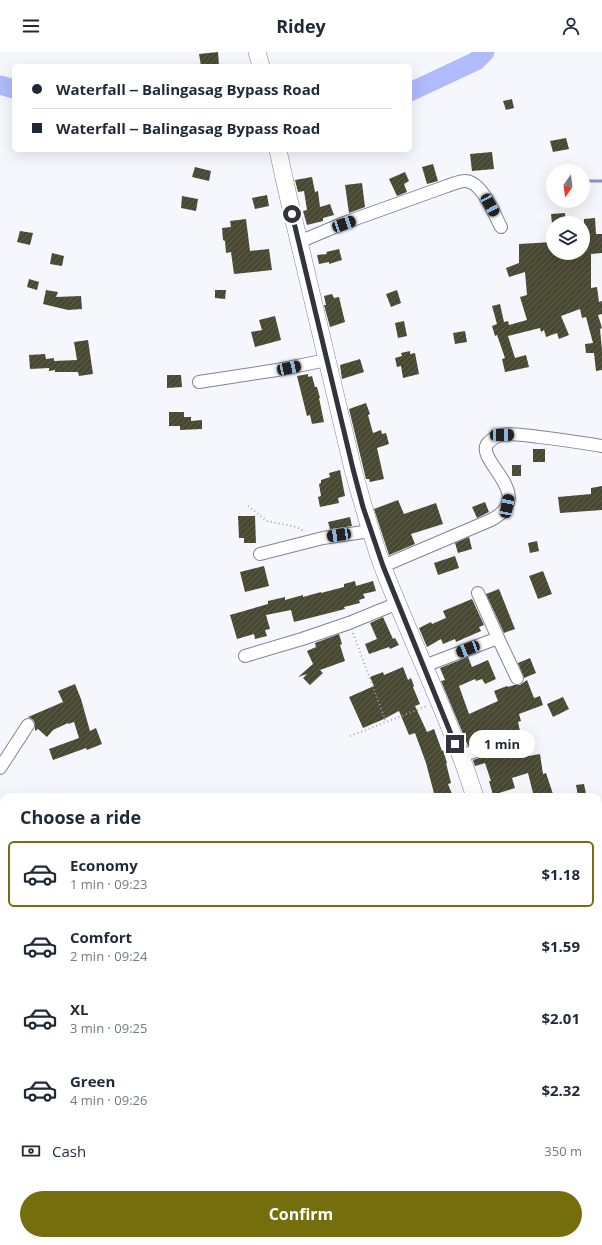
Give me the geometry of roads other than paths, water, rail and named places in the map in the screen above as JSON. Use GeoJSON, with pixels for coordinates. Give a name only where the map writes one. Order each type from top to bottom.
{"type":"FeatureCollection","features":[{"type":"Feature","properties":{"kind":"main road"},"geometry":{"type":"LineString","coordinates":[[278,152],[353,469],[370,531],[439,702],[474,793]]}},
{"type":"Feature","properties":{"kind":"street"},"geometry":{"type":"LineString","coordinates":[[299,242],[456,182],[466,181],[474,183],[478,186],[501,227]]}},
{"type":"Feature","properties":{"kind":"street"},"geometry":{"type":"LineString","coordinates":[[199,382],[276,370],[327,360]]}},
{"type":"Feature","properties":{"kind":"street"},"geometry":{"type":"LineString","coordinates":[[383,566],[498,517],[503,512],[507,506],[509,496],[508,490],[502,478],[488,458],[486,451],[487,444],[494,438],[502,435],[515,435],[557,439],[602,446]]}},
{"type":"Feature","properties":{"kind":"street"},"geometry":{"type":"LineString","coordinates":[[260,554],[317,539],[370,531]]}},
{"type":"Feature","properties":{"kind":"street"},"geometry":{"type":"LineString","coordinates":[[478,593],[517,678]]}},
{"type":"Feature","properties":{"kind":"street"},"geometry":{"type":"LineString","coordinates":[[245,656],[349,624],[398,603]]}},
{"type":"Feature","properties":{"kind":"street"},"geometry":{"type":"LineString","coordinates":[[424,666],[498,638]]}},
{"type":"Feature","properties":{"kind":"street"},"geometry":{"type":"LineString","coordinates":[[0,768],[28,725]]}},
{"type":"Feature","properties":{"kind":"street"},"geometry":{"type":"LineString","coordinates":[[460,756],[518,738]]}},
{"type":"Feature","properties":{"kind":"waterway"},"geometry":{"type":"LineString","coordinates":[[412,91],[476,61],[485,52]]}},
{"type":"Feature","properties":{"kind":"waterway"},"geometry":{"type":"LineString","coordinates":[[0,85],[12,88]]}},
{"type":"Feature","properties":{"kind":"waterway"},"geometry":{"type":"LineString","coordinates":[[590,181],[602,181]]}}]}
